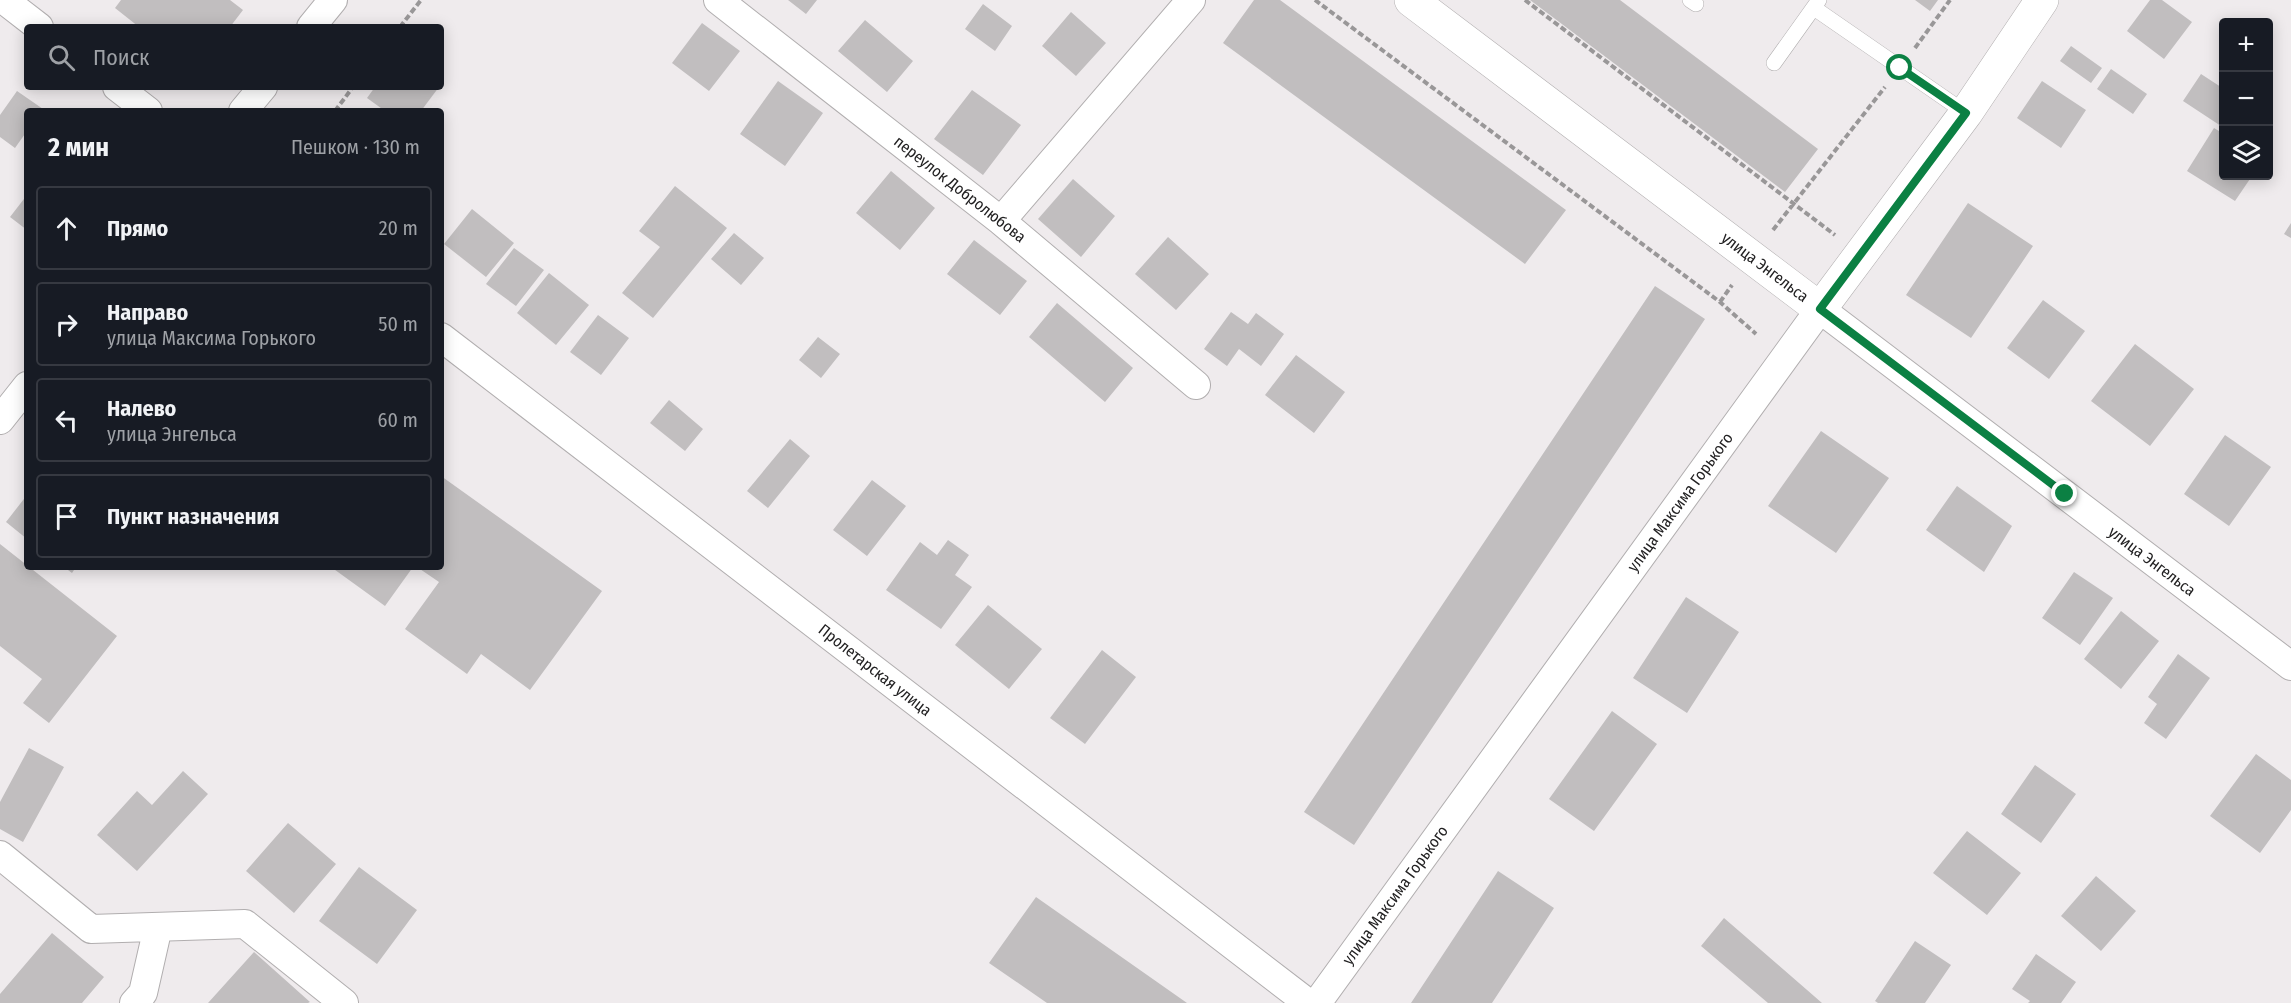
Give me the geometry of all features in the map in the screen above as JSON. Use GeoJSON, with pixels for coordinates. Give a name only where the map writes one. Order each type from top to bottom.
{"type":"FeatureCollection","features":[{"type":"Feature","properties":{"kind":"main road","name":"улица Максима Горького"},"geometry":{"type":"LineString","coordinates":[[1820,309],[1966,113],[2042,0]]}},
{"type":"Feature","properties":{"kind":"main road","name":"улица Энгельса"},"geometry":{"type":"LineString","coordinates":[[1416,1],[1820,309]]}},
{"type":"Feature","properties":{"kind":"street"},"geometry":{"type":"LineString","coordinates":[[4,0],[35,24]]}},
{"type":"Feature","properties":{"kind":"street"},"geometry":{"type":"LineString","coordinates":[[313,24],[333,0]]}},
{"type":"Feature","properties":{"kind":"street","name":"переулок Добролюбова"},"geometry":{"type":"LineString","coordinates":[[718,0],[1001,221],[1196,385]]}},
{"type":"Feature","properties":{"kind":"street"},"geometry":{"type":"LineString","coordinates":[[1001,221],[1191,0]]}},
{"type":"Feature","properties":{"kind":"street"},"geometry":{"type":"LineString","coordinates":[[121,90],[144,108]]}},
{"type":"Feature","properties":{"kind":"street"},"geometry":{"type":"LineString","coordinates":[[246,108],[260,90]]}},
{"type":"Feature","properties":{"kind":"street","name":"улица Энгельса"},"geometry":{"type":"LineString","coordinates":[[1820,309],[2291,666]]}},
{"type":"Feature","properties":{"kind":"street","name":"улица Максима Горького"},"geometry":{"type":"LineString","coordinates":[[1317,1003],[1820,309]]}},
{"type":"Feature","properties":{"kind":"street","name":"Пролетарская улица"},"geometry":{"type":"LineString","coordinates":[[444,339],[1308,1003]]}},
{"type":"Feature","properties":{"kind":"street"},"geometry":{"type":"LineString","coordinates":[[0,420],[24,390]]}},
{"type":"Feature","properties":{"kind":"street"},"geometry":{"type":"LineString","coordinates":[[0,855],[92,929],[245,924],[344,1003]]}},
{"type":"Feature","properties":{"kind":"street"},"geometry":{"type":"LineString","coordinates":[[134,1003],[143,993],[158,927]]}},
{"type":"Feature","properties":{"kind":"lane"},"geometry":{"type":"LineString","coordinates":[[1774,63],[1816,4],[1900,68],[1966,113]]}},
{"type":"Feature","properties":{"kind":"path"},"geometry":{"type":"LineString","coordinates":[[402,24],[421,0]]}},
{"type":"Feature","properties":{"kind":"path"},"geometry":{"type":"LineString","coordinates":[[1315,0],[1720,302],[1756,334]]}},
{"type":"Feature","properties":{"kind":"path"},"geometry":{"type":"LineString","coordinates":[[1525,0],[1841,239]]}},
{"type":"Feature","properties":{"kind":"path"},"geometry":{"type":"LineString","coordinates":[[1773,231],[1950,0]]}},
{"type":"Feature","properties":{"kind":"path"},"geometry":{"type":"LineString","coordinates":[[337,108],[351,90]]}},
{"type":"Feature","properties":{"kind":"path"},"geometry":{"type":"LineString","coordinates":[[1720,302],[1733,284]]}},
{"type":"Feature","properties":{"kind":"building"},"geometry":{"type":"Polygon","coordinates":[[[121,0],[230,0],[243,10],[232,24],[135,24],[115,8],[121,0]]]}},
{"type":"Feature","properties":{"kind":"building"},"geometry":{"type":"Polygon","coordinates":[[[788,0],[817,0],[806,14],[788,0]]]}},
{"type":"Feature","properties":{"kind":"building"},"geometry":{"type":"Polygon","coordinates":[[[1254,0],[1280,0],[1566,210],[1525,264],[1223,43],[1254,0]]]}},
{"type":"Feature","properties":{"kind":"building"},"geometry":{"type":"Polygon","coordinates":[[[1530,0],[1620,0],[1818,149],[1785,192],[1530,0]]]}},
{"type":"Feature","properties":{"kind":"building"},"geometry":{"type":"Polygon","coordinates":[[[1915,0],[1938,0],[1930,11],[1915,0]]]}},
{"type":"Feature","properties":{"kind":"building"},"geometry":{"type":"Polygon","coordinates":[[[2150,0],[2162,0],[2192,22],[2164,59],[2127,31],[2150,0]]]}},
{"type":"Feature","properties":{"kind":"building"},"geometry":{"type":"Polygon","coordinates":[[[983,4],[1012,26],[995,51],[965,29],[983,4]]]}},
{"type":"Feature","properties":{"kind":"building"},"geometry":{"type":"Polygon","coordinates":[[[1071,12],[1106,43],[1076,76],[1042,46],[1071,12]]]}},
{"type":"Feature","properties":{"kind":"building"},"geometry":{"type":"Polygon","coordinates":[[[865,20],[913,61],[887,92],[838,51],[865,20]]]}},
{"type":"Feature","properties":{"kind":"building"},"geometry":{"type":"Polygon","coordinates":[[[702,23],[740,51],[709,91],[672,63],[702,23]]]}},
{"type":"Feature","properties":{"kind":"building"},"geometry":{"type":"Polygon","coordinates":[[[2071,46],[2102,68],[2091,83],[2060,61],[2071,46]]]}},
{"type":"Feature","properties":{"kind":"building"},"geometry":{"type":"Polygon","coordinates":[[[2111,69],[2147,94],[2133,114],[2097,89],[2111,69]]]}},
{"type":"Feature","properties":{"kind":"building"},"geometry":{"type":"Polygon","coordinates":[[[2201,74],[2219,86],[2219,125],[2183,101],[2201,74]]]}},
{"type":"Feature","properties":{"kind":"building"},"geometry":{"type":"Polygon","coordinates":[[[778,81],[823,113],[785,166],[740,134],[778,81]]]}},
{"type":"Feature","properties":{"kind":"building"},"geometry":{"type":"Polygon","coordinates":[[[2042,81],[2086,110],[2061,148],[2017,118],[2042,81]]]}},
{"type":"Feature","properties":{"kind":"building"},"geometry":{"type":"Polygon","coordinates":[[[373,90],[437,90],[423,108],[381,108],[367,98],[373,90]]]}},
{"type":"Feature","properties":{"kind":"building"},"geometry":{"type":"Polygon","coordinates":[[[972,90],[1021,125],[983,175],[934,139],[972,90]]]}},
{"type":"Feature","properties":{"kind":"building"},"geometry":{"type":"Polygon","coordinates":[[[17,91],[42,108],[24,108],[24,135],[15,148],[0,137],[0,115],[17,91]]]}},
{"type":"Feature","properties":{"kind":"building"},"geometry":{"type":"Polygon","coordinates":[[[2214,128],[2219,131],[2219,180],[2249,180],[2235,201],[2187,171],[2214,128]]]}},
{"type":"Feature","properties":{"kind":"building"},"geometry":{"type":"Polygon","coordinates":[[[891,171],[935,208],[900,250],[856,213],[891,171]]]}},
{"type":"Feature","properties":{"kind":"building"},"geometry":{"type":"Polygon","coordinates":[[[1073,179],[1115,216],[1081,257],[1038,219],[1073,179]]]}},
{"type":"Feature","properties":{"kind":"building"},"geometry":{"type":"Polygon","coordinates":[[[675,186],[727,228],[653,318],[622,293],[660,247],[639,231],[675,186]]]}},
{"type":"Feature","properties":{"kind":"building"},"geometry":{"type":"Polygon","coordinates":[[[24,199],[24,228],[10,217],[24,199]]]}},
{"type":"Feature","properties":{"kind":"building"},"geometry":{"type":"Polygon","coordinates":[[[1968,203],[2033,246],[1971,338],[1906,295],[1968,203]]]}},
{"type":"Feature","properties":{"kind":"building"},"geometry":{"type":"Polygon","coordinates":[[[472,209],[514,243],[486,277],[444,244],[472,209]]]}},
{"type":"Feature","properties":{"kind":"building"},"geometry":{"type":"Polygon","coordinates":[[[2291,223],[2291,238],[2284,234],[2291,223]]]}},
{"type":"Feature","properties":{"kind":"building"},"geometry":{"type":"Polygon","coordinates":[[[734,233],[764,258],[741,285],[711,259],[734,233]]]}},
{"type":"Feature","properties":{"kind":"building"},"geometry":{"type":"Polygon","coordinates":[[[1168,237],[1209,274],[1176,310],[1135,274],[1168,237]]]}},
{"type":"Feature","properties":{"kind":"building"},"geometry":{"type":"Polygon","coordinates":[[[974,240],[1027,281],[1000,315],[947,274],[974,240]]]}},
{"type":"Feature","properties":{"kind":"building"},"geometry":{"type":"Polygon","coordinates":[[[514,248],[544,270],[516,306],[486,284],[514,248]]]}},
{"type":"Feature","properties":{"kind":"building"},"geometry":{"type":"Polygon","coordinates":[[[549,273],[589,305],[556,345],[517,313],[549,273]]]}},
{"type":"Feature","properties":{"kind":"building"},"geometry":{"type":"Polygon","coordinates":[[[1655,286],[1705,319],[1354,845],[1304,812],[1655,286]]]}},
{"type":"Feature","properties":{"kind":"building"},"geometry":{"type":"Polygon","coordinates":[[[2043,300],[2085,331],[2049,379],[2007,348],[2043,300]]]}},
{"type":"Feature","properties":{"kind":"building"},"geometry":{"type":"Polygon","coordinates":[[[1057,303],[1133,368],[1105,402],[1029,337],[1057,303]]]}},
{"type":"Feature","properties":{"kind":"building"},"geometry":{"type":"Polygon","coordinates":[[[1231,312],[1248,324],[1256,313],[1284,334],[1261,366],[1239,349],[1227,366],[1204,349],[1231,312]]]}},
{"type":"Feature","properties":{"kind":"building"},"geometry":{"type":"Polygon","coordinates":[[[598,315],[629,338],[601,375],[570,352],[598,315]]]}},
{"type":"Feature","properties":{"kind":"building"},"geometry":{"type":"Polygon","coordinates":[[[818,337],[840,354],[821,378],[799,360],[818,337]]]}},
{"type":"Feature","properties":{"kind":"building"},"geometry":{"type":"Polygon","coordinates":[[[2135,344],[2194,389],[2150,446],[2091,401],[2135,344]]]}},
{"type":"Feature","properties":{"kind":"building"},"geometry":{"type":"Polygon","coordinates":[[[1296,355],[1345,392],[1314,433],[1265,395],[1296,355]]]}},
{"type":"Feature","properties":{"kind":"building"},"geometry":{"type":"Polygon","coordinates":[[[669,400],[703,429],[685,451],[650,423],[669,400]]]}},
{"type":"Feature","properties":{"kind":"building"},"geometry":{"type":"Polygon","coordinates":[[[1821,431],[1889,478],[1836,553],[1768,506],[1821,431]]]}},
{"type":"Feature","properties":{"kind":"building"},"geometry":{"type":"Polygon","coordinates":[[[2225,435],[2271,467],[2229,526],[2184,494],[2225,435]]]}},
{"type":"Feature","properties":{"kind":"building"},"geometry":{"type":"Polygon","coordinates":[[[790,439],[810,456],[768,508],[747,491],[790,439]]]}},
{"type":"Feature","properties":{"kind":"building"},"geometry":{"type":"Polygon","coordinates":[[[444,478],[602,591],[530,690],[481,654],[467,674],[405,629],[439,582],[421,570],[444,570],[444,478]]]}},
{"type":"Feature","properties":{"kind":"building"},"geometry":{"type":"Polygon","coordinates":[[[872,480],[906,506],[867,556],[833,530],[872,480]]]}},
{"type":"Feature","properties":{"kind":"building"},"geometry":{"type":"Polygon","coordinates":[[[1957,486],[2012,526],[1984,572],[1926,530],[1957,486]]]}},
{"type":"Feature","properties":{"kind":"building"},"geometry":{"type":"Polygon","coordinates":[[[24,499],[24,537],[6,522],[24,499]]]}},
{"type":"Feature","properties":{"kind":"building"},"geometry":{"type":"Polygon","coordinates":[[[948,540],[969,555],[955,575],[972,587],[941,629],[886,590],[920,542],[937,555],[948,540]]]}},
{"type":"Feature","properties":{"kind":"building"},"geometry":{"type":"Polygon","coordinates":[[[0,544],[24,563],[24,570],[33,570],[117,636],[49,723],[23,703],[42,679],[0,646],[0,544]]]}},
{"type":"Feature","properties":{"kind":"building"},"geometry":{"type":"Polygon","coordinates":[[[335,570],[411,570],[385,606],[335,570]]]}},
{"type":"Feature","properties":{"kind":"building"},"geometry":{"type":"Polygon","coordinates":[[[2074,572],[2113,598],[2080,645],[2042,618],[2074,572]]]}},
{"type":"Feature","properties":{"kind":"building"},"geometry":{"type":"Polygon","coordinates":[[[1686,597],[1739,632],[1687,713],[1633,678],[1686,597]]]}},
{"type":"Feature","properties":{"kind":"building"},"geometry":{"type":"Polygon","coordinates":[[[988,605],[1042,649],[1009,689],[955,645],[988,605]]]}},
{"type":"Feature","properties":{"kind":"building"},"geometry":{"type":"Polygon","coordinates":[[[2121,611],[2159,641],[2121,689],[2084,659],[2121,611]]]}},
{"type":"Feature","properties":{"kind":"building"},"geometry":{"type":"Polygon","coordinates":[[[1102,650],[1136,677],[1085,744],[1050,718],[1102,650]]]}},
{"type":"Feature","properties":{"kind":"building"},"geometry":{"type":"Polygon","coordinates":[[[2178,654],[2210,678],[2166,739],[2144,723],[2157,704],[2148,697],[2178,654]]]}},
{"type":"Feature","properties":{"kind":"building"},"geometry":{"type":"Polygon","coordinates":[[[1612,711],[1657,744],[1594,831],[1549,799],[1612,711]]]}},
{"type":"Feature","properties":{"kind":"building"},"geometry":{"type":"Polygon","coordinates":[[[29,748],[64,767],[23,842],[0,829],[0,802],[29,748]]]}},
{"type":"Feature","properties":{"kind":"building"},"geometry":{"type":"Polygon","coordinates":[[[2256,754],[2291,780],[2291,810],[2260,853],[2210,816],[2256,754]]]}},
{"type":"Feature","properties":{"kind":"building"},"geometry":{"type":"Polygon","coordinates":[[[2035,765],[2076,794],[2041,843],[2001,814],[2035,765]]]}},
{"type":"Feature","properties":{"kind":"building"},"geometry":{"type":"Polygon","coordinates":[[[183,771],[208,794],[137,871],[97,835],[137,791],[152,805],[183,771]]]}},
{"type":"Feature","properties":{"kind":"building"},"geometry":{"type":"Polygon","coordinates":[[[288,823],[336,864],[294,913],[246,871],[288,823]]]}},
{"type":"Feature","properties":{"kind":"building"},"geometry":{"type":"Polygon","coordinates":[[[1967,831],[2021,873],[1987,915],[1933,873],[1967,831]]]}},
{"type":"Feature","properties":{"kind":"building"},"geometry":{"type":"Polygon","coordinates":[[[359,867],[417,910],[377,964],[319,921],[359,867]]]}},
{"type":"Feature","properties":{"kind":"building"},"geometry":{"type":"Polygon","coordinates":[[[1498,871],[1554,908],[1492,1003],[1411,1003],[1498,871]]]}},
{"type":"Feature","properties":{"kind":"building"},"geometry":{"type":"Polygon","coordinates":[[[2096,876],[2136,911],[2101,951],[2061,916],[2096,876]]]}},
{"type":"Feature","properties":{"kind":"building"},"geometry":{"type":"Polygon","coordinates":[[[1036,897],[1187,1003],[1047,1003],[989,963],[1036,897]]]}},
{"type":"Feature","properties":{"kind":"building"},"geometry":{"type":"Polygon","coordinates":[[[1724,918],[1822,1003],[1768,1003],[1701,946],[1724,918]]]}},
{"type":"Feature","properties":{"kind":"building"},"geometry":{"type":"Polygon","coordinates":[[[52,933],[104,977],[82,1003],[0,1003],[0,994],[52,933]]]}},
{"type":"Feature","properties":{"kind":"building"},"geometry":{"type":"Polygon","coordinates":[[[1915,941],[1951,965],[1925,1003],[1878,1003],[1875,1001],[1915,941]]]}},
{"type":"Feature","properties":{"kind":"building"},"geometry":{"type":"Polygon","coordinates":[[[254,952],[310,1002],[208,1003],[254,952]]]}},
{"type":"Feature","properties":{"kind":"building"},"geometry":{"type":"Polygon","coordinates":[[[2036,954],[2076,982],[2061,1003],[2028,1003],[2030,1001],[2012,989],[2036,954]]]}},
{"type":"Feature","properties":{"kind":"route"},"geometry":{"type":"LineString","coordinates":[[1900,68],[1966,113],[1820,309],[2065,494]]}}]}
